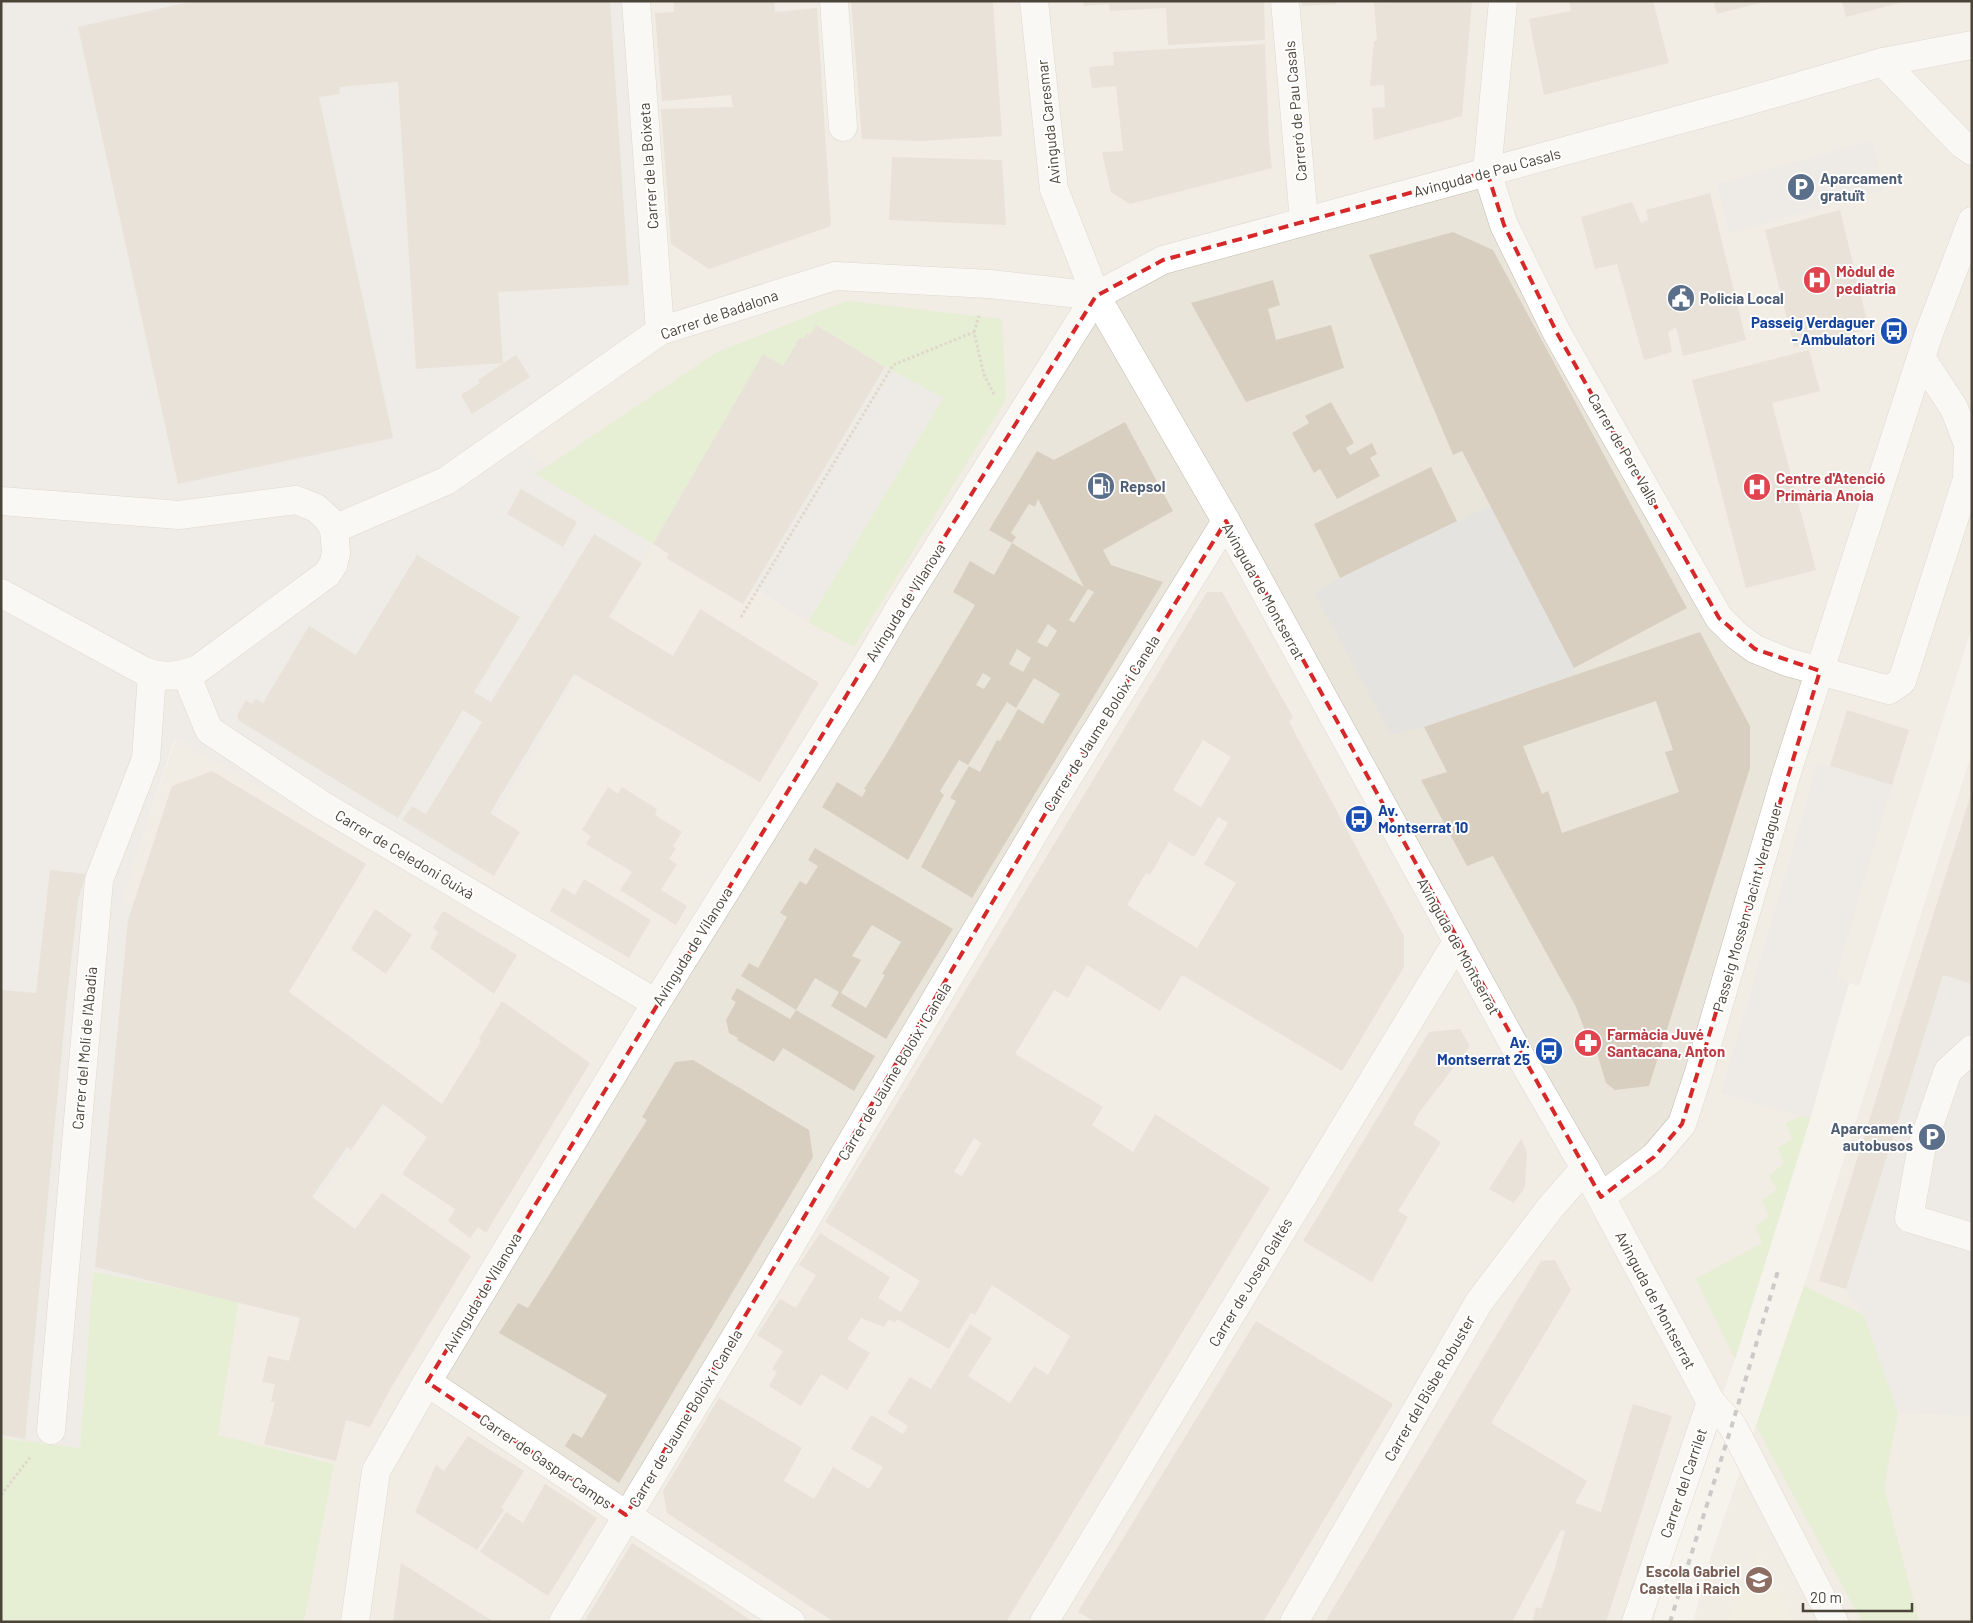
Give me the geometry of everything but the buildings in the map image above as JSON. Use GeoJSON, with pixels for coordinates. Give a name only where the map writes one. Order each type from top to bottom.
{"type":"FeatureCollection","features":[{"type":"Feature","properties":{"kind":"street","name":"Carrer de la Boixeta"},"geometry":{"type":"LineString","coordinates":[[636,1],[660,331]]}},
{"type":"Feature","properties":{"kind":"street"},"geometry":{"type":"LineString","coordinates":[[834,1],[843,127]]}},
{"type":"Feature","properties":{"kind":"street","name":"Avinguda Caresmar"},"geometry":{"type":"LineString","coordinates":[[1034,1],[1054,188],[1096,296]]}},
{"type":"Feature","properties":{"kind":"street","name":"Carreró de Pau Casals"},"geometry":{"type":"LineString","coordinates":[[1286,1],[1304,221]]}},
{"type":"Feature","properties":{"kind":"street"},"geometry":{"type":"LineString","coordinates":[[1487,172],[1503,1]]}},
{"type":"Feature","properties":{"kind":"street","name":"Avinguda de Pau Casals"},"geometry":{"type":"LineString","coordinates":[[1096,296],[1163,260],[1741,104],[1883,62],[1972,45]]}},
{"type":"Feature","properties":{"kind":"street"},"geometry":{"type":"LineString","coordinates":[[1883,62],[1962,144],[1972,151]]}},
{"type":"Feature","properties":{"kind":"street","name":"Carrer de Pere Valls"},"geometry":{"type":"LineString","coordinates":[[1487,172],[1504,225],[1557,333],[1719,618],[1736,635],[1755,649],[1788,662],[1820,671]]}},
{"type":"Feature","properties":{"kind":"street","name":"Passeig Mossèn Jacint Verdaguer"},"geometry":{"type":"LineString","coordinates":[[1601,1197],[1654,1157],[1682,1124],[1787,772],[1921,358],[1972,222]]}},
{"type":"Feature","properties":{"kind":"street","name":"Carrer de Badalona"},"geometry":{"type":"LineString","coordinates":[[334,529],[446,481],[660,331],[834,276],[990,284],[1096,296]]}},
{"type":"Feature","properties":{"kind":"street","name":"Avinguda de Vilanova"},"geometry":{"type":"LineString","coordinates":[[355,1622],[376,1471],[427,1382],[656,1003],[1096,296]]}},
{"type":"Feature","properties":{"kind":"street","name":"Avinguda de Montserrat"},"geometry":{"type":"LineString","coordinates":[[1096,296],[1226,521],[1457,942],[1601,1197],[1711,1402],[1732,1425],[1834,1622]]}},
{"type":"Feature","properties":{"kind":"street"},"geometry":{"type":"LineString","coordinates":[[1820,671],[1889,690],[1902,681],[1967,479],[1968,444],[1954,408],[1921,358]]}},
{"type":"Feature","properties":{"kind":"street"},"geometry":{"type":"LineString","coordinates":[[1,500],[179,515],[296,500],[316,508],[328,519],[334,529],[336,553],[333,565],[327,574],[198,669],[186,674],[163,677],[152,675],[1,593]]}},
{"type":"Feature","properties":{"kind":"street","name":"Carrer de Jaume Boloix i Canela"},"geometry":{"type":"LineString","coordinates":[[563,1622],[626,1515],[770,1280],[1047,811],[1226,521]]}},
{"type":"Feature","properties":{"kind":"street","name":"Carrer de Celedoni Guixà"},"geometry":{"type":"LineString","coordinates":[[186,674],[209,730],[322,805],[656,1003]]}},
{"type":"Feature","properties":{"kind":"street","name":"Carrer del Molí de l'Abadia"},"geometry":{"type":"LineString","coordinates":[[51,1430],[99,880],[146,760],[152,675]]}},
{"type":"Feature","properties":{"kind":"street","name":"Carrer de Josep Galtés"},"geometry":{"type":"LineString","coordinates":[[1044,1622],[1457,942]]}},
{"type":"Feature","properties":{"kind":"street"},"geometry":{"type":"LineString","coordinates":[[1972,1049],[1948,1071],[1922,1146],[1909,1218],[1972,1237]]}},
{"type":"Feature","properties":{"kind":"street","name":"Carrer del Bisbe Robuster"},"geometry":{"type":"LineString","coordinates":[[1294,1622],[1479,1302],[1550,1208],[1585,1168]]}},
{"type":"Feature","properties":{"kind":"street","name":"Carrer de Gaspar Camps"},"geometry":{"type":"LineString","coordinates":[[427,1382],[791,1622]]}},
{"type":"Feature","properties":{"kind":"street","name":"Carrer del Carrilet"},"geometry":{"type":"LineString","coordinates":[[1636,1622],[1711,1402]]}},
{"type":"Feature","properties":{"kind":"path"},"geometry":{"type":"LineString","coordinates":[[741,617],[894,365],[974,332],[984,374],[996,398],[1022,416]]}},
{"type":"Feature","properties":{"kind":"path"},"geometry":{"type":"LineString","coordinates":[[1,1495],[51,1430]]}},
{"type":"Feature","properties":{"kind":"highlighted area"},"geometry":{"type":"Polygon","coordinates":[[[1487,172],[1504,225],[1557,333],[1719,618],[1755,649],[1820,671],[1682,1124],[1654,1157],[1601,1197],[1226,521],[1047,811],[626,1515],[427,1382],[898,611],[1096,296],[1163,260],[1487,172]]]}},
{"type":"Feature","properties":{"kind":"shaded area"},"geometry":{"type":"Polygon","coordinates":[[[1,1],[629,1],[654,327],[504,434],[653,544],[449,895],[175,738],[123,899],[386,1104],[239,1300],[93,1273],[80,1448],[1,1438],[1,1]]]}},
{"type":"Feature","properties":{"kind":"shaded area"},"geometry":{"type":"Polygon","coordinates":[[[629,1],[1972,1],[1972,627],[1859,986],[1849,983],[1810,1119],[1735,1359],[1696,1471],[1653,1622],[304,1622],[334,1464],[218,1436],[239,1300],[123,899],[176,738],[449,895],[652,544],[503,434],[629,1]]]}},
{"type":"Feature","properties":{"kind":"shaded area","name":"Aparcament gratuït"},"geometry":{"type":"Polygon","coordinates":[[[1872,141],[1885,190],[1730,233],[1717,184],[1872,141]]]}},
{"type":"Feature","properties":{"kind":"shaded area"},"geometry":{"type":"Polygon","coordinates":[[[885,367],[943,398],[808,622],[753,587],[885,367]]]}},
{"type":"Feature","properties":{"kind":"shaded area"},"geometry":{"type":"Polygon","coordinates":[[[1491,505],[1574,668],[1575,674],[1424,727],[1391,735],[1314,593],[1340,578],[1491,505]]]}},
{"type":"Feature","properties":{"kind":"shaded area"},"geometry":{"type":"Polygon","coordinates":[[[1972,752],[1972,1622],[1693,1622],[1712,1553],[1804,1286],[1972,752]]]}},
{"type":"Feature","properties":{"kind":"shaded area"},"geometry":{"type":"Polygon","coordinates":[[[1818,763],[1892,785],[1836,977],[1849,983],[1810,1119],[1721,1093],[1818,763]]]}},
{"type":"Feature","properties":{"kind":"shaded area","name":"Aparcament autobusos"},"geometry":{"type":"Polygon","coordinates":[[[1943,975],[1972,984],[1972,1416],[1898,1412],[1864,1316],[1846,1289],[1943,975]]]}},
{"type":"Feature","properties":{"kind":"shaded area","name":"Escola Gabriel Castella i Raich"},"geometry":{"type":"Polygon","coordinates":[[[1758,1549],[1794,1622],[1729,1622],[1732,1610],[1758,1549]]]}},
{"type":"Feature","properties":{"kind":"green space"},"geometry":{"type":"Polygon","coordinates":[[[847,301],[1002,319],[1006,399],[854,647],[808,622],[943,398],[885,367],[817,325],[810,335],[803,339],[800,337],[783,366],[763,354],[653,544],[536,474],[717,352],[847,301]]]}},
{"type":"Feature","properties":{"kind":"green space"},"geometry":{"type":"Polygon","coordinates":[[[1801,1116],[1810,1119],[1735,1359],[1696,1279],[1762,1243],[1756,1226],[1769,1217],[1762,1200],[1777,1190],[1769,1176],[1784,1163],[1778,1148],[1792,1139],[1786,1123],[1801,1116]]]}},
{"type":"Feature","properties":{"kind":"green space"},"geometry":{"type":"Polygon","coordinates":[[[93,1272],[239,1300],[218,1435],[334,1464],[304,1622],[1,1622],[1,1438],[80,1448],[93,1272]]]}},
{"type":"Feature","properties":{"kind":"green space"},"geometry":{"type":"Polygon","coordinates":[[[1804,1286],[1864,1315],[1898,1412],[1884,1487],[1919,1622],[1862,1622],[1756,1426],[1804,1286]]]}},
{"type":"Feature","properties":{"kind":"railway"},"geometry":{"type":"LineString","coordinates":[[1670,1622],[1778,1271]]}},
{"type":"Feature","properties":{"kind":"place","name":"Aparcament gratuït"},"geometry":{"type":"Point","coordinates":[1801,187]}},
{"type":"Feature","properties":{"kind":"place","name":"Mòdul de pediatria"},"geometry":{"type":"Point","coordinates":[1817,280]}},
{"type":"Feature","properties":{"kind":"place","name":"Policia Local"},"geometry":{"type":"Point","coordinates":[1681,298]}},
{"type":"Feature","properties":{"kind":"place","name":"Passeig Verdaguer - Ambulatori"},"geometry":{"type":"Point","coordinates":[1894,331]}},
{"type":"Feature","properties":{"kind":"place","name":"Repsol"},"geometry":{"type":"Point","coordinates":[1101,486]}},
{"type":"Feature","properties":{"kind":"place","name":"Centre d'Atenció Primària Anoia"},"geometry":{"type":"Point","coordinates":[1757,487]}},
{"type":"Feature","properties":{"kind":"place","name":"Av. Montserrat 10"},"geometry":{"type":"Point","coordinates":[1359,819]}},
{"type":"Feature","properties":{"kind":"place","name":"Farmàcia Juvé Santacana, Anton"},"geometry":{"type":"Point","coordinates":[1588,1043]}},
{"type":"Feature","properties":{"kind":"place","name":"Av. Montserrat 25"},"geometry":{"type":"Point","coordinates":[1549,1051]}},
{"type":"Feature","properties":{"kind":"place","name":"Aparcament autobusos"},"geometry":{"type":"Point","coordinates":[1932,1137]}},
{"type":"Feature","properties":{"kind":"place","name":"Escola Gabriel Castella i Raich"},"geometry":{"type":"Point","coordinates":[1759,1580]}}]}
